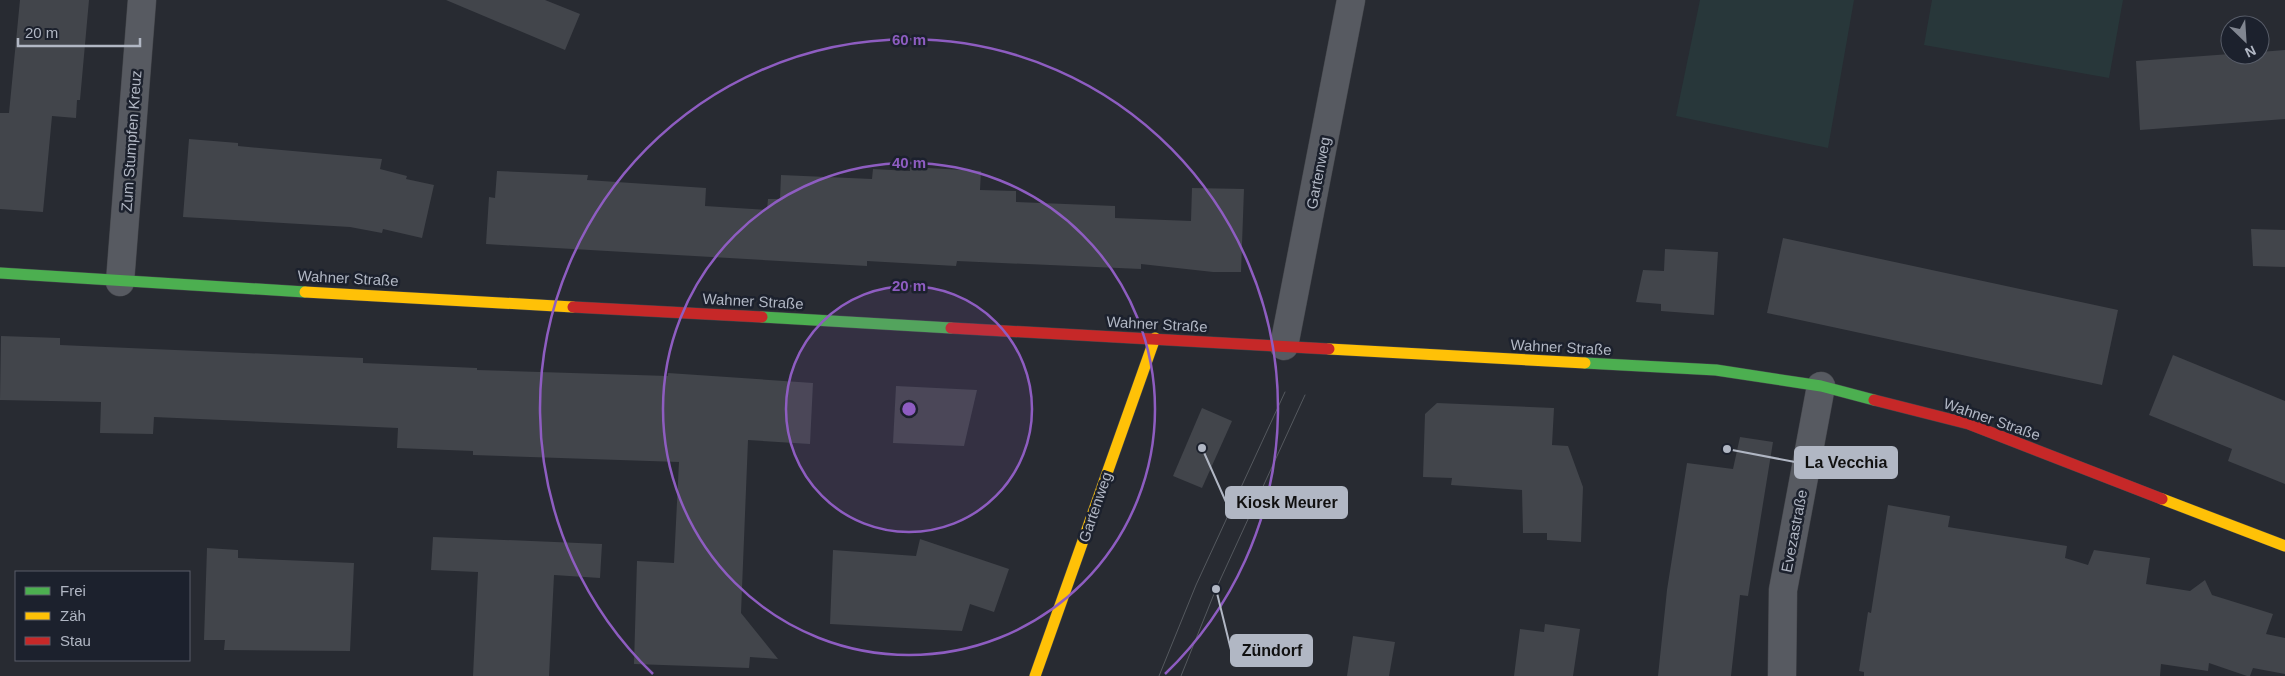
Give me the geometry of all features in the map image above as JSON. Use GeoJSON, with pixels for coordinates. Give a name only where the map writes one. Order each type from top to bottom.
{"type":"FeatureCollection","features":[{"type":"Feature","properties":{"kind":"street","name":"Zum Stumpfen Kreuz"},"geometry":{"type":"LineString","coordinates":[[120,282],[142,0]]}},
{"type":"Feature","properties":{"kind":"street","name":"Gartenweg"},"geometry":{"type":"LineString","coordinates":[[1284,346],[1351,0]]}},
{"type":"Feature","properties":{"kind":"street","name":"Wahner Straße"},"geometry":{"type":"LineString","coordinates":[[0,273],[120,282],[1716,370],[1821,386],[1969,424],[2285,546]]}},
{"type":"Feature","properties":{"kind":"street","name":"Gartenweg"},"geometry":{"type":"LineString","coordinates":[[1035,676],[1154,338]]}},
{"type":"Feature","properties":{"kind":"street","name":"Evezastraße"},"geometry":{"type":"LineString","coordinates":[[1782,676],[1783,590],[1821,386]]}},
{"type":"Feature","properties":{"kind":"shaded area"},"geometry":{"type":"Polygon","coordinates":[[[1700,0],[1854,0],[1828,148],[1676,116],[1700,0]]]}},
{"type":"Feature","properties":{"kind":"shaded area"},"geometry":{"type":"Polygon","coordinates":[[[1932,0],[2123,0],[2109,78],[1924,45],[1932,0]]]}},
{"type":"Feature","properties":{"kind":"building"},"geometry":{"type":"Polygon","coordinates":[[[20,0],[89,0],[80,100],[77,100],[76,118],[52,116],[43,212],[0,209],[0,113],[9,113],[20,0]]]}},
{"type":"Feature","properties":{"kind":"building"},"geometry":{"type":"Polygon","coordinates":[[[446,0],[545,0],[580,14],[565,50],[446,0]]]}},
{"type":"Feature","properties":{"kind":"building"},"geometry":{"type":"Polygon","coordinates":[[[2285,50],[2285,119],[2140,130],[2136,61],[2220,55],[2220,65],[2270,65],[2270,51],[2285,50]]]}},
{"type":"Feature","properties":{"kind":"building"},"geometry":{"type":"Polygon","coordinates":[[[189,139],[238,143],[238,146],[382,159],[380,169],[407,176],[406,179],[434,185],[422,238],[383,229],[382,233],[350,227],[183,217],[189,139]]]}},
{"type":"Feature","properties":{"kind":"building"},"geometry":{"type":"Polygon","coordinates":[[[910,167],[981,171],[980,190],[1016,191],[1016,202],[1115,206],[1115,218],[1191,221],[1192,188],[1244,189],[1241,272],[1213,272],[1141,264],[1141,269],[957,261],[956,266],[867,261],[867,266],[486,244],[489,197],[495,198],[497,171],[588,175],[587,180],[706,188],[705,206],[767,210],[768,199],[780,199],[781,175],[872,179],[873,169],[910,171],[910,167]]]}},
{"type":"Feature","properties":{"kind":"building"},"geometry":{"type":"Polygon","coordinates":[[[2251,229],[2285,230],[2285,267],[2253,266],[2251,229]]]}},
{"type":"Feature","properties":{"kind":"building"},"geometry":{"type":"Polygon","coordinates":[[[1783,238],[2118,310],[2102,385],[1767,313],[1783,238]]]}},
{"type":"Feature","properties":{"kind":"building"},"geometry":{"type":"Polygon","coordinates":[[[1665,249],[1718,252],[1714,315],[1661,311],[1661,304],[1636,302],[1643,270],[1664,271],[1665,249]]]}},
{"type":"Feature","properties":{"kind":"building"},"geometry":{"type":"Polygon","coordinates":[[[1,336],[60,338],[60,345],[363,358],[363,363],[477,368],[477,370],[668,376],[668,373],[813,383],[810,444],[748,440],[741,613],[778,659],[750,657],[749,668],[634,664],[637,561],[674,563],[679,462],[473,455],[473,451],[397,448],[398,428],[154,417],[153,434],[100,433],[101,402],[0,400],[1,336]]]}},
{"type":"Feature","properties":{"kind":"building"},"geometry":{"type":"Polygon","coordinates":[[[2173,355],[2285,401],[2285,484],[2228,461],[2232,449],[2149,415],[2173,355]]]}},
{"type":"Feature","properties":{"kind":"building"},"geometry":{"type":"Polygon","coordinates":[[[896,386],[977,390],[964,446],[893,443],[896,386]]]}},
{"type":"Feature","properties":{"kind":"building"},"geometry":{"type":"Polygon","coordinates":[[[1437,403],[1554,408],[1552,445],[1568,446],[1583,487],[1581,542],[1547,540],[1547,533],[1523,533],[1522,490],[1451,485],[1452,478],[1423,477],[1425,414],[1437,403]]]}},
{"type":"Feature","properties":{"kind":"building"},"geometry":{"type":"Polygon","coordinates":[[[1202,408],[1232,421],[1202,488],[1173,476],[1202,408]]]}},
{"type":"Feature","properties":{"kind":"building"},"geometry":{"type":"Polygon","coordinates":[[[1740,437],[1773,442],[1748,596],[1740,595],[1731,676],[1658,676],[1667,590],[1687,463],[1733,469],[1740,437]]]}},
{"type":"Feature","properties":{"kind":"building"},"geometry":{"type":"Polygon","coordinates":[[[1888,505],[1950,516],[1948,527],[2067,546],[2065,558],[2088,565],[2094,550],[2150,558],[2146,584],[2190,591],[2205,580],[2212,595],[2273,614],[2266,634],[2285,638],[2285,674],[2253,668],[2250,676],[2247,676],[2209,663],[2208,671],[2161,664],[2160,676],[1864,676],[1864,672],[1859,671],[1868,612],[1871,613],[1888,505]]]}},
{"type":"Feature","properties":{"kind":"building"},"geometry":{"type":"Polygon","coordinates":[[[433,537],[602,544],[600,578],[554,575],[549,676],[473,676],[478,572],[431,570],[433,537]]]}},
{"type":"Feature","properties":{"kind":"building"},"geometry":{"type":"Polygon","coordinates":[[[920,539],[1009,569],[994,612],[970,604],[962,631],[830,624],[833,550],[916,556],[920,539]]]}},
{"type":"Feature","properties":{"kind":"building"},"geometry":{"type":"Polygon","coordinates":[[[207,548],[238,550],[238,558],[354,563],[350,651],[224,650],[225,640],[204,640],[207,548]]]}},
{"type":"Feature","properties":{"kind":"building"},"geometry":{"type":"Polygon","coordinates":[[[1545,624],[1580,629],[1573,676],[1514,676],[1520,629],[1544,632],[1545,624]]]}},
{"type":"Feature","properties":{"kind":"building"},"geometry":{"type":"Polygon","coordinates":[[[1353,636],[1395,642],[1389,676],[1347,676],[1353,636]]]}},
{"type":"Feature","properties":{"kind":"tram line"},"geometry":{"type":"LineString","coordinates":[[1159,676],[1196,585],[1285,392]]}},
{"type":"Feature","properties":{"kind":"tram line"},"geometry":{"type":"LineString","coordinates":[[1181,676],[1216,589],[1305,395]]}},
{"type":"Feature","properties":{"kind":"traffic: fast"},"geometry":{"type":"LineString","coordinates":[[0,273],[305,292]]}},
{"type":"Feature","properties":{"kind":"traffic: fast"},"geometry":{"type":"LineString","coordinates":[[762,317],[951,328]]}},
{"type":"Feature","properties":{"kind":"traffic: fast"},"geometry":{"type":"LineString","coordinates":[[1585,363],[1716,370],[1821,386],[1874,400]]}},
{"type":"Feature","properties":{"kind":"traffic: slow"},"geometry":{"type":"LineString","coordinates":[[305,292],[573,307]]}},
{"type":"Feature","properties":{"kind":"traffic: slow"},"geometry":{"type":"LineString","coordinates":[[1035,676],[1155,338]]}},
{"type":"Feature","properties":{"kind":"traffic: slow"},"geometry":{"type":"LineString","coordinates":[[1329,349],[1585,363]]}},
{"type":"Feature","properties":{"kind":"traffic: slow"},"geometry":{"type":"LineString","coordinates":[[2162,499],[2285,546]]}},
{"type":"Feature","properties":{"kind":"traffic: jam"},"geometry":{"type":"LineString","coordinates":[[573,307],[762,317]]}},
{"type":"Feature","properties":{"kind":"traffic: jam"},"geometry":{"type":"LineString","coordinates":[[951,328],[1329,349]]}},
{"type":"Feature","properties":{"kind":"traffic: jam"},"geometry":{"type":"LineString","coordinates":[[1874,400],[1969,424],[2162,499]]}},
{"type":"Feature","properties":{"kind":"place","name":"Kiosk Meurer"},"geometry":{"type":"Point","coordinates":[1202,448]}},
{"type":"Feature","properties":{"kind":"place","name":"La Vecchia"},"geometry":{"type":"Point","coordinates":[1727,449]}},
{"type":"Feature","properties":{"kind":"place","name":"Zündorf"},"geometry":{"type":"Point","coordinates":[1216,589]}}]}
